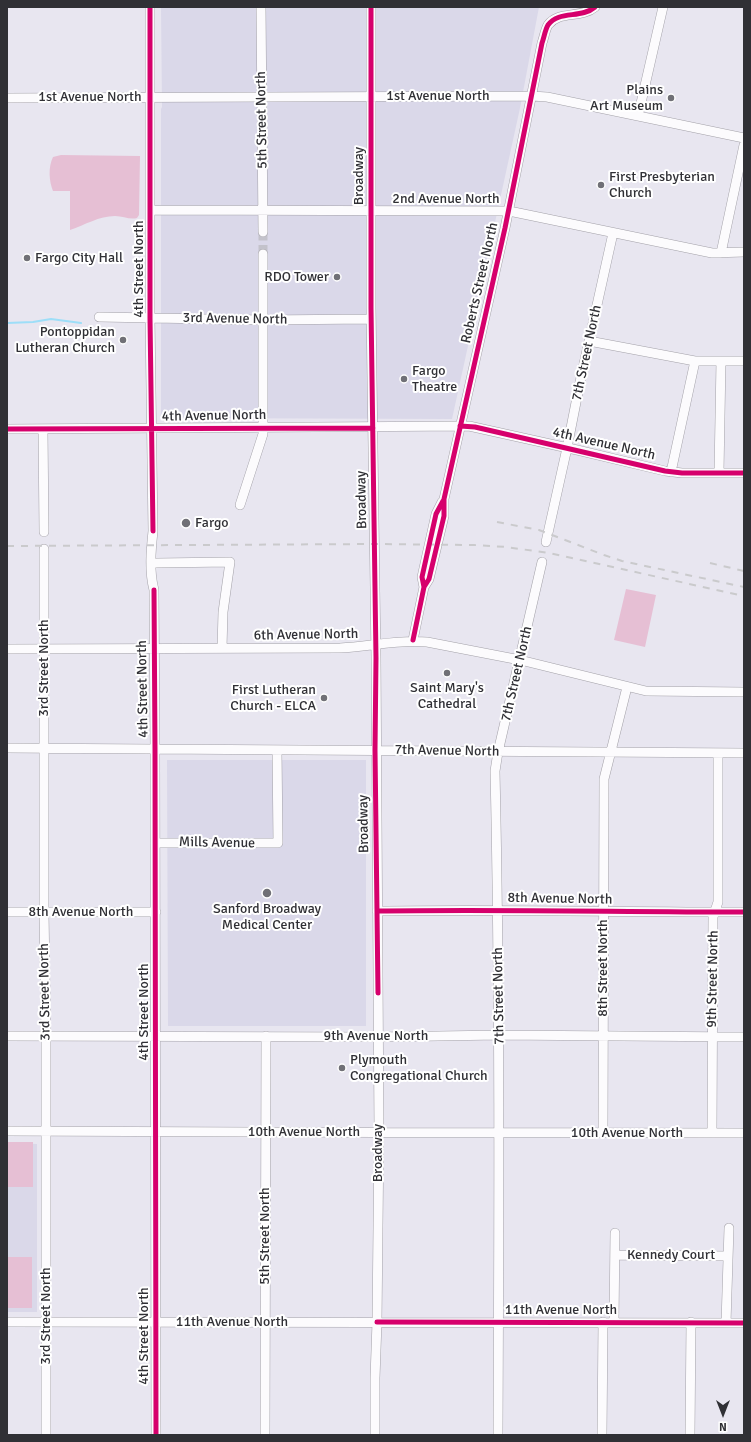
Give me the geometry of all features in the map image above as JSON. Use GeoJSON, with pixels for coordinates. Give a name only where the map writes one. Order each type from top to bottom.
{"type":"FeatureCollection","features":[{"type":"Feature","properties":{"kind":"street","name":"4th Street North"},"geometry":{"type":"LineString","coordinates":[[150,7],[150,318],[153,531],[151,545],[151,580],[154,590],[156,912],[156,1435]]}},
{"type":"Feature","properties":{"kind":"street","name":"5th Street North"},"geometry":{"type":"LineString","coordinates":[[261,7],[263,232]]}},
{"type":"Feature","properties":{"kind":"street","name":"Broadway"},"geometry":{"type":"LineString","coordinates":[[371,7],[371,319],[379,1132],[375,1435]]}},
{"type":"Feature","properties":{"kind":"street","name":"Roberts Street North"},"geometry":{"type":"LineString","coordinates":[[413,640],[424,587],[429,579],[444,516],[444,499],[509,211],[542,44],[548,26],[561,16],[586,13],[595,7]]}},
{"type":"Feature","properties":{"kind":"street"},"geometry":{"type":"LineString","coordinates":[[638,116],[663,7]]}},
{"type":"Feature","properties":{"kind":"street","name":"1st Avenue North"},"geometry":{"type":"LineString","coordinates":[[7,98],[532,96],[547,97],[744,138]]}},
{"type":"Feature","properties":{"kind":"street"},"geometry":{"type":"LineString","coordinates":[[721,253],[744,145]]}},
{"type":"Feature","properties":{"kind":"street","name":"2nd Avenue North"},"geometry":{"type":"LineString","coordinates":[[151,210],[509,211],[613,234],[712,253],[744,252]]}},
{"type":"Feature","properties":{"kind":"street","name":"7th Street North"},"geometry":{"type":"LineString","coordinates":[[546,542],[613,234]]}},
{"type":"Feature","properties":{"kind":"street"},"geometry":{"type":"LineString","coordinates":[[240,505],[262,438],[263,428],[263,254]]}},
{"type":"Feature","properties":{"kind":"street","name":"3rd Avenue North"},"geometry":{"type":"LineString","coordinates":[[100,317],[262,320],[371,319]]}},
{"type":"Feature","properties":{"kind":"street"},"geometry":{"type":"LineString","coordinates":[[589,341],[695,361],[744,362]]}},
{"type":"Feature","properties":{"kind":"street"},"geometry":{"type":"LineString","coordinates":[[671,472],[695,361]]}},
{"type":"Feature","properties":{"kind":"street"},"geometry":{"type":"LineString","coordinates":[[719,472],[721,361]]}},
{"type":"Feature","properties":{"kind":"street","name":"4th Avenue North"},"geometry":{"type":"LineString","coordinates":[[7,429],[373,428],[460,426],[475,427],[671,472],[744,473]]}},
{"type":"Feature","properties":{"kind":"street"},"geometry":{"type":"LineString","coordinates":[[43,429],[44,532]]}},
{"type":"Feature","properties":{"kind":"street","name":"4th Street North"},"geometry":{"type":"LineString","coordinates":[[153,531],[157,545],[157,580],[154,590]]}},
{"type":"Feature","properties":{"kind":"street","name":"3rd Street North"},"geometry":{"type":"LineString","coordinates":[[44,549],[46,1435]]}},
{"type":"Feature","properties":{"kind":"street"},"geometry":{"type":"LineString","coordinates":[[157,563],[230,562],[223,612],[222,648]]}},
{"type":"Feature","properties":{"kind":"street","name":"7th Street North"},"geometry":{"type":"LineString","coordinates":[[498,1435],[499,1035],[495,771],[498,752],[542,562]]}},
{"type":"Feature","properties":{"kind":"street","name":"6th Avenue North"},"geometry":{"type":"LineString","coordinates":[[7,649],[340,648],[413,640],[520,660],[646,691],[744,692]]}},
{"type":"Feature","properties":{"kind":"street","name":"8th Street North"},"geometry":{"type":"LineString","coordinates":[[603,1133],[604,779],[627,687]]}},
{"type":"Feature","properties":{"kind":"street","name":"7th Avenue North"},"geometry":{"type":"LineString","coordinates":[[7,748],[744,753]]}},
{"type":"Feature","properties":{"kind":"street","name":"Mills Avenue"},"geometry":{"type":"LineString","coordinates":[[155,843],[278,843],[278,750]]}},
{"type":"Feature","properties":{"kind":"street","name":"9th Street North"},"geometry":{"type":"LineString","coordinates":[[712,1133],[713,917],[716,912],[718,902],[718,753]]}},
{"type":"Feature","properties":{"kind":"street","name":"8th Avenue North"},"geometry":{"type":"LineString","coordinates":[[377,911],[498,910],[744,912]]}},
{"type":"Feature","properties":{"kind":"street","name":"8th Avenue North"},"geometry":{"type":"LineString","coordinates":[[7,912],[156,912]]}},
{"type":"Feature","properties":{"kind":"street","name":"9th Avenue North"},"geometry":{"type":"LineString","coordinates":[[7,1036],[378,1037],[499,1035],[744,1037]]}},
{"type":"Feature","properties":{"kind":"street","name":"5th Street North"},"geometry":{"type":"LineString","coordinates":[[265,1435],[266,1036]]}},
{"type":"Feature","properties":{"kind":"street","name":"10th Avenue North"},"geometry":{"type":"LineString","coordinates":[[7,1131],[379,1132],[498,1134],[744,1133]]}},
{"type":"Feature","properties":{"kind":"street"},"geometry":{"type":"LineString","coordinates":[[726,1323],[728,1228]]}},
{"type":"Feature","properties":{"kind":"street"},"geometry":{"type":"LineString","coordinates":[[614,1233],[614,1322]]}},
{"type":"Feature","properties":{"kind":"street","name":"Kennedy Court"},"geometry":{"type":"LineString","coordinates":[[615,1255],[728,1256]]}},
{"type":"Feature","properties":{"kind":"street","name":"11th Avenue North"},"geometry":{"type":"LineString","coordinates":[[7,1322],[156,1321],[744,1323]]}},
{"type":"Feature","properties":{"kind":"street"},"geometry":{"type":"LineString","coordinates":[[602,1322],[602,1435]]}},
{"type":"Feature","properties":{"kind":"street"},"geometry":{"type":"LineString","coordinates":[[690,1435],[691,1322]]}},
{"type":"Feature","properties":{"kind":"shaded area"},"geometry":{"type":"Polygon","coordinates":[[[161,7],[539,7],[520,108],[452,419],[161,418],[161,7]]]}},
{"type":"Feature","properties":{"kind":"shaded area"},"geometry":{"type":"Polygon","coordinates":[[[61,155],[140,156],[139,215],[137,218],[132,219],[109,216],[70,230],[70,191],[53,191],[50,178],[50,165],[53,157],[61,155]]]}},
{"type":"Feature","properties":{"kind":"shaded area"},"geometry":{"type":"Polygon","coordinates":[[[626,589],[656,595],[645,647],[614,640],[626,589]]]}},
{"type":"Feature","properties":{"kind":"shaded area","name":"Sanford Broadway Medical Center"},"geometry":{"type":"Polygon","coordinates":[[[167,760],[366,760],[366,1026],[168,1026],[167,760]]]}},
{"type":"Feature","properties":{"kind":"shaded area"},"geometry":{"type":"Polygon","coordinates":[[[7,1142],[33,1142],[33,1187],[7,1187],[7,1142]]]}},
{"type":"Feature","properties":{"kind":"shaded area"},"geometry":{"type":"Polygon","coordinates":[[[7,1143],[37,1144],[37,1312],[7,1312],[7,1143]]]}},
{"type":"Feature","properties":{"kind":"shaded area"},"geometry":{"type":"Polygon","coordinates":[[[7,1257],[32,1257],[32,1308],[7,1308],[7,1257]]]}},
{"type":"Feature","properties":{"kind":"waterway"},"geometry":{"type":"LineString","coordinates":[[7,323],[33,322],[51,319],[81,323]]}},
{"type":"Feature","properties":{"kind":"tunnel"},"geometry":{"type":"LineString","coordinates":[[263,232],[263,254]]}},
{"type":"Feature","properties":{"kind":"railway"},"geometry":{"type":"LineString","coordinates":[[497,522],[539,530],[622,561],[744,587]]}},
{"type":"Feature","properties":{"kind":"railway"},"geometry":{"type":"LineString","coordinates":[[7,546],[374,544],[474,545],[506,547],[549,553],[744,596]]}},
{"type":"Feature","properties":{"kind":"railway"},"geometry":{"type":"LineString","coordinates":[[710,563],[744,571]]}},
{"type":"Feature","properties":{"kind":"cycle path"},"geometry":{"type":"LineString","coordinates":[[150,7],[150,318],[153,531]]}},
{"type":"Feature","properties":{"kind":"cycle path"},"geometry":{"type":"LineString","coordinates":[[371,7],[371,308],[376,658],[375,750],[378,993]]}},
{"type":"Feature","properties":{"kind":"cycle path"},"geometry":{"type":"LineString","coordinates":[[413,640],[424,587],[429,579],[444,516],[444,499],[505,228],[542,43],[547,27],[553,20],[564,16],[583,13],[595,7]]}},
{"type":"Feature","properties":{"kind":"cycle path"},"geometry":{"type":"LineString","coordinates":[[460,426],[475,427],[665,471],[682,473],[744,473]]}},
{"type":"Feature","properties":{"kind":"cycle path"},"geometry":{"type":"LineString","coordinates":[[7,429],[373,428]]}},
{"type":"Feature","properties":{"kind":"cycle path"},"geometry":{"type":"LineString","coordinates":[[424,587],[422,577],[436,514],[443,501]]}},
{"type":"Feature","properties":{"kind":"cycle path"},"geometry":{"type":"LineString","coordinates":[[154,590],[156,1435]]}},
{"type":"Feature","properties":{"kind":"cycle path"},"geometry":{"type":"LineString","coordinates":[[377,911],[515,910],[744,912]]}},
{"type":"Feature","properties":{"kind":"cycle path"},"geometry":{"type":"LineString","coordinates":[[377,1322],[744,1323]]}},
{"type":"Feature","properties":{"kind":"place","name":"Plains Art Museum"},"geometry":{"type":"Point","coordinates":[671,98]}},
{"type":"Feature","properties":{"kind":"place","name":"First Presbyterian Church"},"geometry":{"type":"Point","coordinates":[601,185]}},
{"type":"Feature","properties":{"kind":"place","name":"Fargo City Hall"},"geometry":{"type":"Point","coordinates":[27,258]}},
{"type":"Feature","properties":{"kind":"place","name":"RDO Tower"},"geometry":{"type":"Point","coordinates":[337,277]}},
{"type":"Feature","properties":{"kind":"place","name":"Pontoppidan Lutheran Church"},"geometry":{"type":"Point","coordinates":[123,340]}},
{"type":"Feature","properties":{"kind":"place","name":"Fargo Theatre"},"geometry":{"type":"Point","coordinates":[404,379]}},
{"type":"Feature","properties":{"kind":"place","name":"Fargo"},"geometry":{"type":"Point","coordinates":[186,523]}},
{"type":"Feature","properties":{"kind":"place","name":"Saint Mary's Cathedral"},"geometry":{"type":"Point","coordinates":[447,673]}},
{"type":"Feature","properties":{"kind":"place","name":"First Lutheran Church - ELCA"},"geometry":{"type":"Point","coordinates":[324,698]}},
{"type":"Feature","properties":{"kind":"place","name":"Sanford Broadway Medical Center"},"geometry":{"type":"Point","coordinates":[267,893]}},
{"type":"Feature","properties":{"kind":"place","name":"Plymouth Congregational Church"},"geometry":{"type":"Point","coordinates":[342,1068]}}]}
